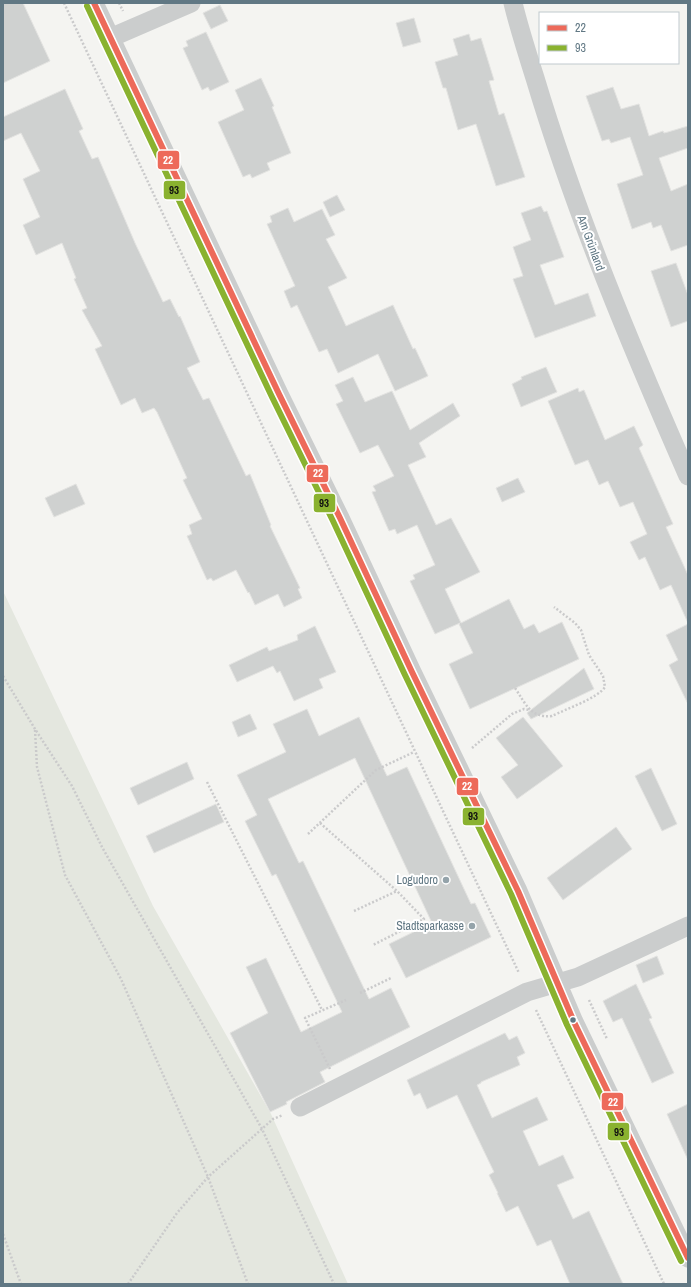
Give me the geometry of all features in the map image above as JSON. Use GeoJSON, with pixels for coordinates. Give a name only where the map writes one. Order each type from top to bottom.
{"type":"FeatureCollection","features":[{"type":"Feature","properties":{"kind":"street"},"geometry":{"type":"LineString","coordinates":[[94,3],[412,672],[515,885],[557,984],[688,1258]]}},
{"type":"Feature","properties":{"kind":"street"},"geometry":{"type":"LineString","coordinates":[[110,38],[191,3]]}},
{"type":"Feature","properties":{"kind":"street","name":"Am Grünland"},"geometry":{"type":"LineString","coordinates":[[512,3],[552,137],[601,269],[639,364],[688,476]]}},
{"type":"Feature","properties":{"kind":"street"},"geometry":{"type":"LineString","coordinates":[[300,1107],[528,992],[578,977],[688,926]]}},
{"type":"Feature","properties":{"kind":"path"},"geometry":{"type":"LineString","coordinates":[[64,3],[664,1284]]}},
{"type":"Feature","properties":{"kind":"path"},"geometry":{"type":"LineString","coordinates":[[471,749],[512,714],[524,709],[544,716],[552,716],[596,696],[606,687],[603,676],[589,655],[581,630],[575,623],[554,607]]}},
{"type":"Feature","properties":{"kind":"path"},"geometry":{"type":"LineString","coordinates":[[3,676],[72,786],[102,847],[262,1129],[334,1284]]}},
{"type":"Feature","properties":{"kind":"path"},"geometry":{"type":"LineString","coordinates":[[515,688],[529,710]]}},
{"type":"Feature","properties":{"kind":"path"},"geometry":{"type":"LineString","coordinates":[[35,729],[37,767],[65,875],[121,979],[208,1177],[248,1284]]}},
{"type":"Feature","properties":{"kind":"path"},"geometry":{"type":"LineString","coordinates":[[308,834],[376,770],[414,752]]}},
{"type":"Feature","properties":{"kind":"path"},"geometry":{"type":"LineString","coordinates":[[207,782],[322,1010]]}},
{"type":"Feature","properties":{"kind":"path"},"geometry":{"type":"LineString","coordinates":[[320,823],[397,891],[424,919],[373,944]]}},
{"type":"Feature","properties":{"kind":"path"},"geometry":{"type":"LineString","coordinates":[[354,911],[397,891]]}},
{"type":"Feature","properties":{"kind":"path"},"geometry":{"type":"LineString","coordinates":[[360,993],[391,978]]}},
{"type":"Feature","properties":{"kind":"path"},"geometry":{"type":"LineString","coordinates":[[339,1087],[305,1018],[346,1000]]}},
{"type":"Feature","properties":{"kind":"path"},"geometry":{"type":"LineString","coordinates":[[128,1284],[177,1213],[208,1177],[273,1119],[300,1107]]}},
{"type":"Feature","properties":{"kind":"path"},"geometry":{"type":"LineString","coordinates":[[3,1234],[21,1284]]}},
{"type":"Feature","properties":{"kind":"shaded area"},"geometry":{"type":"Polygon","coordinates":[[[3,591],[153,906],[271,1114],[348,1284],[3,1284],[3,591]]]}},
{"type":"Feature","properties":{"kind":"building"},"geometry":{"type":"Polygon","coordinates":[[[3,3],[23,3],[50,61],[3,83],[3,3]]]}},
{"type":"Feature","properties":{"kind":"building"},"geometry":{"type":"Polygon","coordinates":[[[220,5],[228,21],[211,29],[203,13],[220,5]]]}},
{"type":"Feature","properties":{"kind":"building"},"geometry":{"type":"Polygon","coordinates":[[[414,18],[421,42],[403,47],[396,23],[414,18]]]}},
{"type":"Feature","properties":{"kind":"building"},"geometry":{"type":"Polygon","coordinates":[[[206,32],[229,82],[210,91],[208,87],[202,90],[183,48],[188,46],[186,41],[206,32]]]}},
{"type":"Feature","properties":{"kind":"building"},"geometry":{"type":"Polygon","coordinates":[[[469,34],[471,41],[481,38],[494,80],[489,81],[499,115],[504,113],[525,177],[496,186],[476,124],[458,130],[446,88],[443,88],[435,62],[458,55],[453,39],[469,34]]]}},
{"type":"Feature","properties":{"kind":"building"},"geometry":{"type":"Polygon","coordinates":[[[261,78],[274,106],[272,107],[291,153],[267,163],[270,170],[252,178],[250,174],[243,177],[218,122],[244,110],[235,90],[261,78]]]}},
{"type":"Feature","properties":{"kind":"building"},"geometry":{"type":"Polygon","coordinates":[[[613,87],[621,109],[639,104],[649,136],[663,131],[664,133],[688,126],[688,148],[659,158],[671,191],[688,184],[688,245],[671,251],[661,225],[653,228],[651,222],[632,229],[617,184],[643,175],[630,137],[611,143],[609,139],[602,141],[586,96],[613,87]]]}},
{"type":"Feature","properties":{"kind":"building"},"geometry":{"type":"Polygon","coordinates":[[[65,89],[83,129],[79,131],[92,159],[98,157],[135,243],[163,302],[170,299],[179,317],[180,316],[200,362],[187,368],[203,400],[209,398],[246,476],[250,474],[271,525],[270,526],[300,588],[298,589],[302,598],[284,607],[278,594],[255,605],[236,570],[213,581],[211,578],[207,580],[187,536],[192,534],[189,525],[202,519],[183,480],[187,478],[157,412],[154,408],[142,413],[135,398],[121,405],[95,349],[102,346],[82,310],[87,308],[74,279],[76,278],[62,243],[36,255],[23,225],[40,217],[23,179],[40,171],[21,133],[3,141],[3,117],[65,89]]]}},
{"type":"Feature","properties":{"kind":"building"},"geometry":{"type":"Polygon","coordinates":[[[337,195],[345,210],[330,217],[323,202],[337,195]]]}},
{"type":"Feature","properties":{"kind":"building"},"geometry":{"type":"Polygon","coordinates":[[[541,206],[544,212],[547,211],[564,257],[540,265],[555,305],[588,293],[596,316],[535,338],[513,279],[523,276],[513,247],[531,240],[521,213],[541,206]]]}},
{"type":"Feature","properties":{"kind":"building"},"geometry":{"type":"Polygon","coordinates":[[[288,208],[294,222],[322,209],[335,235],[326,239],[347,278],[328,287],[346,326],[393,305],[413,349],[415,348],[428,376],[395,391],[378,354],[338,373],[327,349],[319,352],[297,305],[291,308],[284,291],[295,286],[267,224],[272,222],[270,216],[288,208]]]}},
{"type":"Feature","properties":{"kind":"building"},"geometry":{"type":"Polygon","coordinates":[[[676,263],[688,295],[688,321],[671,327],[651,271],[676,263]]]}},
{"type":"Feature","properties":{"kind":"building"},"geometry":{"type":"Polygon","coordinates":[[[546,367],[557,392],[521,407],[512,384],[522,379],[521,377],[546,367]]]}},
{"type":"Feature","properties":{"kind":"building"},"geometry":{"type":"Polygon","coordinates":[[[353,377],[365,402],[392,391],[410,430],[453,403],[460,416],[419,443],[426,457],[408,465],[436,525],[451,518],[480,572],[445,589],[461,623],[509,599],[524,629],[534,624],[539,633],[562,622],[579,659],[470,709],[449,664],[473,653],[459,624],[460,623],[435,634],[410,581],[415,579],[413,575],[435,565],[417,525],[397,534],[395,529],[389,531],[372,492],[376,491],[373,486],[394,476],[378,445],[360,453],[336,404],[343,401],[335,385],[353,377]]]}},
{"type":"Feature","properties":{"kind":"building"},"geometry":{"type":"Polygon","coordinates":[[[578,388],[579,392],[584,390],[605,440],[634,426],[643,445],[639,448],[673,524],[666,527],[688,575],[688,623],[671,585],[660,590],[645,557],[639,560],[630,542],[647,534],[633,502],[620,507],[608,481],[599,485],[588,460],[575,465],[548,401],[578,388]]]}},
{"type":"Feature","properties":{"kind":"building"},"geometry":{"type":"Polygon","coordinates":[[[518,478],[525,492],[502,502],[496,488],[518,478]]]}},
{"type":"Feature","properties":{"kind":"building"},"geometry":{"type":"Polygon","coordinates":[[[76,484],[85,504],[54,517],[45,498],[76,484]]]}},
{"type":"Feature","properties":{"kind":"building"},"geometry":{"type":"Polygon","coordinates":[[[688,624],[688,704],[669,665],[678,660],[666,635],[688,624]]]}},
{"type":"Feature","properties":{"kind":"building"},"geometry":{"type":"Polygon","coordinates":[[[315,626],[336,672],[319,679],[323,688],[294,701],[280,671],[277,673],[273,666],[237,682],[229,665],[267,647],[269,651],[298,640],[297,635],[315,626]]]}},
{"type":"Feature","properties":{"kind":"building"},"geometry":{"type":"Polygon","coordinates":[[[584,668],[594,689],[531,719],[527,713],[584,668]]]}},
{"type":"Feature","properties":{"kind":"building"},"geometry":{"type":"Polygon","coordinates":[[[307,709],[319,736],[359,717],[387,776],[407,767],[471,904],[475,903],[491,937],[406,978],[389,944],[432,923],[355,758],[268,799],[299,863],[303,861],[369,999],[391,988],[410,1027],[320,1072],[325,1082],[270,1112],[230,1033],[268,1013],[246,967],[266,958],[301,1032],[342,1012],[276,874],[272,876],[245,821],[257,815],[237,775],[286,752],[273,724],[307,709]]]}},
{"type":"Feature","properties":{"kind":"building"},"geometry":{"type":"Polygon","coordinates":[[[250,714],[257,729],[238,737],[232,722],[250,714]]]}},
{"type":"Feature","properties":{"kind":"building"},"geometry":{"type":"Polygon","coordinates":[[[523,717],[563,766],[517,799],[501,777],[518,765],[496,738],[523,717]]]}},
{"type":"Feature","properties":{"kind":"building"},"geometry":{"type":"Polygon","coordinates":[[[187,762],[194,779],[138,805],[130,788],[187,762]]]}},
{"type":"Feature","properties":{"kind":"building"},"geometry":{"type":"Polygon","coordinates":[[[651,768],[677,824],[662,831],[635,776],[651,768]]]}},
{"type":"Feature","properties":{"kind":"building"},"geometry":{"type":"Polygon","coordinates":[[[216,804],[224,822],[154,853],[146,836],[216,804]]]}},
{"type":"Feature","properties":{"kind":"building"},"geometry":{"type":"Polygon","coordinates":[[[616,827],[632,849],[563,900],[547,878],[616,827]]]}},
{"type":"Feature","properties":{"kind":"building"},"geometry":{"type":"Polygon","coordinates":[[[657,956],[664,974],[643,983],[636,965],[657,956]]]}},
{"type":"Feature","properties":{"kind":"building"},"geometry":{"type":"Polygon","coordinates":[[[636,984],[652,1018],[649,1019],[674,1073],[652,1083],[622,1018],[613,1022],[603,1001],[636,984]]]}},
{"type":"Feature","properties":{"kind":"building"},"geometry":{"type":"Polygon","coordinates":[[[505,1033],[509,1040],[517,1036],[525,1053],[517,1057],[520,1065],[477,1085],[492,1118],[537,1097],[548,1120],[523,1131],[539,1166],[563,1155],[574,1178],[557,1185],[573,1219],[589,1211],[623,1284],[570,1284],[551,1240],[537,1246],[518,1206],[506,1212],[489,1175],[494,1172],[457,1095],[427,1109],[420,1093],[414,1096],[407,1080],[505,1033]]]}},
{"type":"Feature","properties":{"kind":"building"},"geometry":{"type":"Polygon","coordinates":[[[688,1104],[688,1160],[667,1114],[688,1104]]]}},
{"type":"Feature","properties":{"kind":"transit line","name":"22"},"geometry":{"type":"LineString","coordinates":[[94,3],[279,394],[340,518],[412,672],[518,891],[574,1022],[688,1258]]}},
{"type":"Feature","properties":{"kind":"transit line","name":"93"},"geometry":{"type":"LineString","coordinates":[[87,6],[272,397],[333,521],[405,675],[511,894],[567,1025],[681,1261]]}},
{"type":"Feature","properties":{"kind":"place","name":"Logudoro"},"geometry":{"type":"Point","coordinates":[446,880]}},
{"type":"Feature","properties":{"kind":"place","name":"Stadtsparkasse"},"geometry":{"type":"Point","coordinates":[472,926]}}]}
